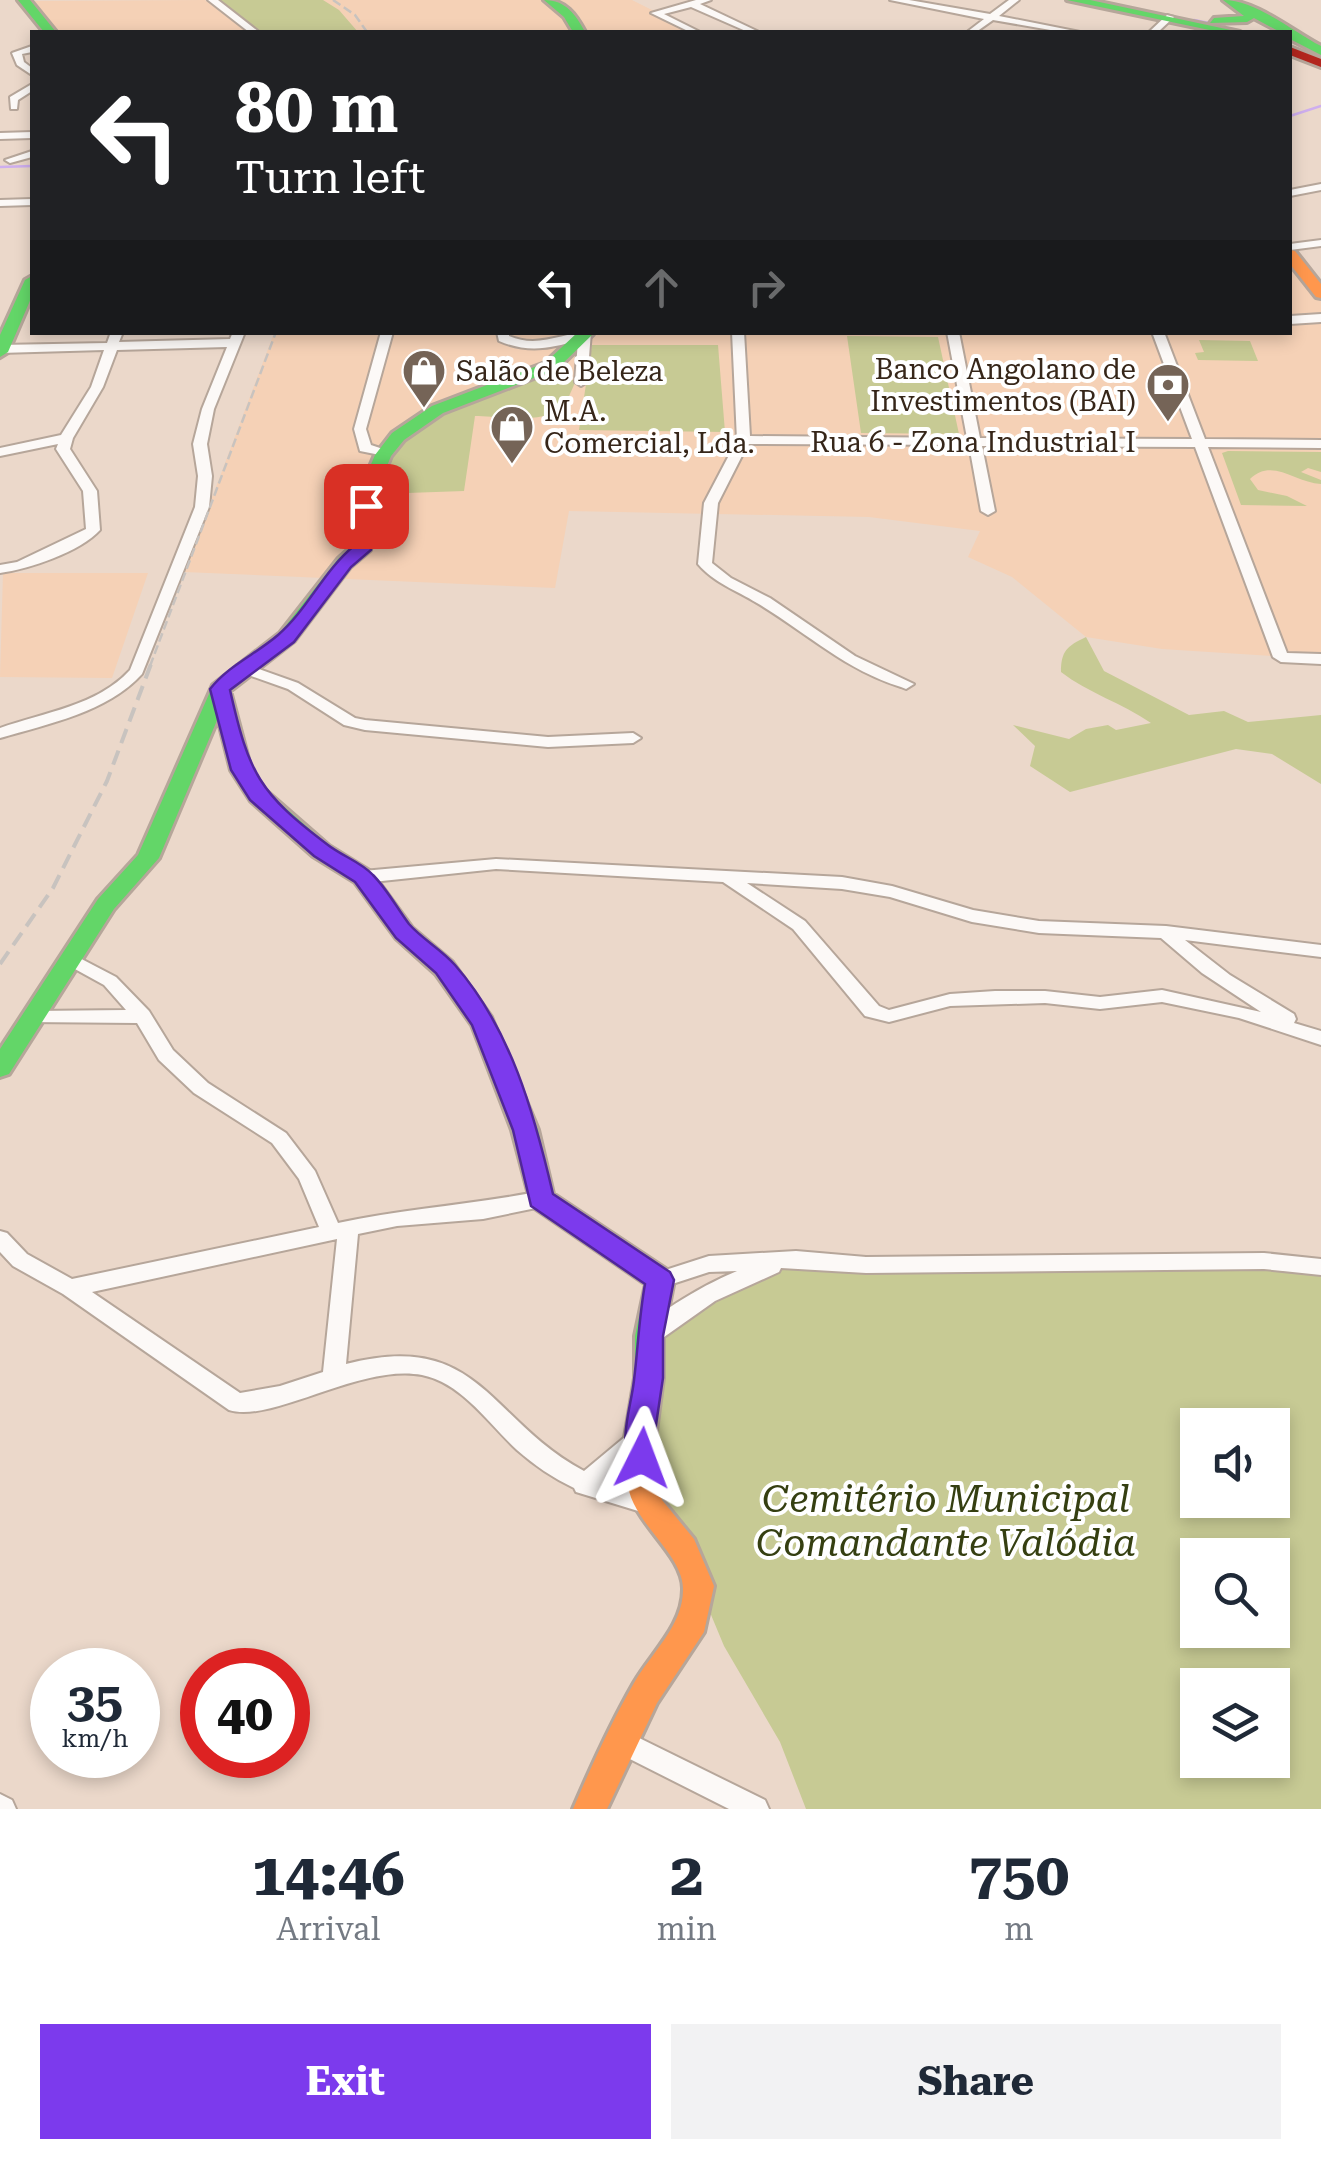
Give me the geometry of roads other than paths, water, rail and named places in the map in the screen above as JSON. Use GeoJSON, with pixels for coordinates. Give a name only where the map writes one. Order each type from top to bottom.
{"type":"FeatureCollection","features":[{"type":"Feature","properties":{"kind":"street"},"geometry":{"type":"LineString","coordinates":[[24,0],[48,30]]}},
{"type":"Feature","properties":{"kind":"street"},"geometry":{"type":"LineString","coordinates":[[212,0],[251,30]]}},
{"type":"Feature","properties":{"kind":"street"},"geometry":{"type":"LineString","coordinates":[[550,0],[568,15],[578,30]]}},
{"type":"Feature","properties":{"kind":"street"},"geometry":{"type":"LineString","coordinates":[[692,30],[655,13],[708,0]]}},
{"type":"Feature","properties":{"kind":"street"},"geometry":{"type":"LineString","coordinates":[[894,0],[1052,30]]}},
{"type":"Feature","properties":{"kind":"street"},"geometry":{"type":"LineString","coordinates":[[974,30],[1015,0]]}},
{"type":"Feature","properties":{"kind":"street"},"geometry":{"type":"LineString","coordinates":[[1072,0],[1222,30]]}},
{"type":"Feature","properties":{"kind":"street"},"geometry":{"type":"LineString","coordinates":[[1098,0],[1166,21],[1247,19],[1250,16],[1236,4]]}},
{"type":"Feature","properties":{"kind":"street"},"geometry":{"type":"LineString","coordinates":[[692,4],[750,30]]}},
{"type":"Feature","properties":{"kind":"street"},"geometry":{"type":"LineString","coordinates":[[1236,4],[1284,30]]}},
{"type":"Feature","properties":{"kind":"street"},"geometry":{"type":"LineString","coordinates":[[1206,20],[1246,30]]}},
{"type":"Feature","properties":{"kind":"street"},"geometry":{"type":"LineString","coordinates":[[1292,35],[1321,53]]}},
{"type":"Feature","properties":{"kind":"street"},"geometry":{"type":"LineString","coordinates":[[1292,44],[1321,53]]}},
{"type":"Feature","properties":{"kind":"street"},"geometry":{"type":"LineString","coordinates":[[30,50],[17,54],[20,63],[30,70]]}},
{"type":"Feature","properties":{"kind":"street"},"geometry":{"type":"LineString","coordinates":[[1292,51],[1321,53]]}},
{"type":"Feature","properties":{"kind":"street"},"geometry":{"type":"LineString","coordinates":[[22,118],[13,98],[30,88]]}},
{"type":"Feature","properties":{"kind":"street"},"geometry":{"type":"LineString","coordinates":[[0,107],[22,118]]}},
{"type":"Feature","properties":{"kind":"street"},"geometry":{"type":"LineString","coordinates":[[0,136],[30,135]]}},
{"type":"Feature","properties":{"kind":"street"},"geometry":{"type":"LineString","coordinates":[[10,160],[30,155]]}},
{"type":"Feature","properties":{"kind":"street"},"geometry":{"type":"LineString","coordinates":[[1292,193],[1321,187]]}},
{"type":"Feature","properties":{"kind":"street"},"geometry":{"type":"LineString","coordinates":[[0,204],[30,202]]}},
{"type":"Feature","properties":{"kind":"street"},"geometry":{"type":"LineString","coordinates":[[1292,247],[1321,243]]}},
{"type":"Feature","properties":{"kind":"street"},"geometry":{"type":"LineString","coordinates":[[1292,257],[1321,294]]}},
{"type":"Feature","properties":{"kind":"street"},"geometry":{"type":"LineString","coordinates":[[0,732],[106,697],[129,682],[137,671],[202,507],[205,476],[200,444],[208,409],[237,338],[111,349],[0,350],[30,284]]}},
{"type":"Feature","properties":{"kind":"street"},"geometry":{"type":"LineString","coordinates":[[1292,320],[1321,318]]}},
{"type":"Feature","properties":{"kind":"street"},"geometry":{"type":"LineString","coordinates":[[0,569],[20,566],[93,530],[90,491],[64,452],[66,438],[97,387],[115,335]]}},
{"type":"Feature","properties":{"kind":"street"},"geometry":{"type":"LineString","coordinates":[[385,452],[365,448],[360,430],[386,335]]}},
{"type":"Feature","properties":{"kind":"street"},"geometry":{"type":"LineString","coordinates":[[503,335],[514,344],[539,348],[582,335]]}},
{"type":"Feature","properties":{"kind":"street"},"geometry":{"type":"LineString","coordinates":[[0,1068],[106,904],[148,858],[220,689],[242,668],[287,638],[344,563],[364,546],[366,506],[385,452],[407,430],[435,414],[548,369],[584,335]]}},
{"type":"Feature","properties":{"kind":"street"},"geometry":{"type":"LineString","coordinates":[[581,382],[585,335]]}},
{"type":"Feature","properties":{"kind":"street"},"geometry":{"type":"LineString","coordinates":[[738,335],[744,440],[712,503],[705,564],[713,574],[789,617],[857,667],[906,684]]}},
{"type":"Feature","properties":{"kind":"street"},"geometry":{"type":"LineString","coordinates":[[954,335],[988,511]]}},
{"type":"Feature","properties":{"kind":"street"},"geometry":{"type":"LineString","coordinates":[[1159,335],[1281,658],[1321,659]]}},
{"type":"Feature","properties":{"kind":"street"},"geometry":{"type":"LineString","coordinates":[[0,452],[66,438]]}},
{"type":"Feature","properties":{"kind":"street","name":"Rua 6 - Zona Industrial I"},"geometry":{"type":"LineString","coordinates":[[744,440],[1321,444]]}},
{"type":"Feature","properties":{"kind":"street"},"geometry":{"type":"LineString","coordinates":[[242,668],[292,686],[350,722],[365,725],[548,742],[633,738]]}},
{"type":"Feature","properties":{"kind":"street"},"geometry":{"type":"LineString","coordinates":[[220,689],[242,770],[258,796],[322,851],[363,877],[404,932],[444,968],[484,1023],[526,1130],[541,1199],[660,1280]]}},
{"type":"Feature","properties":{"kind":"street"},"geometry":{"type":"LineString","coordinates":[[363,877],[496,864],[842,883],[892,892],[972,916],[1039,927],[1166,932],[1321,951]]}},
{"type":"Feature","properties":{"kind":"street"},"geometry":{"type":"LineString","coordinates":[[724,876],[800,925],[872,1012],[889,1016],[950,1000],[995,997],[1100,1003],[1162,996],[1209,1004],[1315,1035]]}},
{"type":"Feature","properties":{"kind":"street"},"geometry":{"type":"LineString","coordinates":[[1166,932],[1213,974],[1315,1035]]}},
{"type":"Feature","properties":{"kind":"street"},"geometry":{"type":"LineString","coordinates":[[70,960],[110,981],[142,1016],[166,1055],[200,1088],[279,1138],[308,1176],[340,1231],[334,1375]]}},
{"type":"Feature","properties":{"kind":"street"},"geometry":{"type":"LineString","coordinates":[[34,1018],[142,1016]]}},
{"type":"Feature","properties":{"kind":"street"},"geometry":{"type":"LineString","coordinates":[[70,1288],[398,1218],[483,1211],[541,1199]]}},
{"type":"Feature","properties":{"kind":"street"},"geometry":{"type":"LineString","coordinates":[[0,1239],[20,1260],[70,1288],[236,1402],[261,1401],[334,1375],[406,1364],[433,1368],[466,1384],[538,1454],[584,1485],[648,1504]]}},
{"type":"Feature","properties":{"kind":"street"},"geometry":{"type":"LineString","coordinates":[[660,1280],[709,1264],[796,1259],[866,1265],[1264,1262],[1321,1268]]}},
{"type":"Feature","properties":{"kind":"street"},"geometry":{"type":"LineString","coordinates":[[649,1336],[694,1301],[734,1278],[796,1259]]}},
{"type":"Feature","properties":{"kind":"street"},"geometry":{"type":"LineString","coordinates":[[590,1809],[625,1743],[646,1692],[693,1622],[699,1586],[683,1549],[648,1504],[640,1438],[649,1378],[649,1336],[660,1280]]}},
{"type":"Feature","properties":{"kind":"street"},"geometry":{"type":"LineString","coordinates":[[584,1485],[640,1438]]}},
{"type":"Feature","properties":{"kind":"street"},"geometry":{"type":"LineString","coordinates":[[625,1743],[756,1809]]}},
{"type":"Feature","properties":{"kind":"waterway"},"geometry":{"type":"LineString","coordinates":[[1194,20],[1209,23]]}},
{"type":"Feature","properties":{"kind":"waterway"},"geometry":{"type":"LineString","coordinates":[[1228,28],[1236,30]]}},
{"type":"Feature","properties":{"kind":"waterway"},"geometry":{"type":"LineString","coordinates":[[1292,48],[1321,58]]}},
{"type":"Feature","properties":{"kind":"waterway"},"geometry":{"type":"LineString","coordinates":[[1292,115],[1321,106]]}},
{"type":"Feature","properties":{"kind":"waterway"},"geometry":{"type":"LineString","coordinates":[[0,167],[30,166]]}},
{"type":"Feature","properties":{"kind":"railway"},"geometry":{"type":"LineString","coordinates":[[333,0],[355,15],[366,30]]}},
{"type":"Feature","properties":{"kind":"railway"},"geometry":{"type":"LineString","coordinates":[[150,666],[275,335]]}},
{"type":"Feature","properties":{"kind":"railway"},"geometry":{"type":"LineString","coordinates":[[0,964],[53,888],[107,781],[151,664]]}},
{"type":"Feature","properties":{"kind":"place","name":"Salão de Beleza"},"geometry":{"type":"Point","coordinates":[424,409]}},
{"type":"Feature","properties":{"kind":"place","name":"Banco Angolano de Investimentos (BAI)"},"geometry":{"type":"Point","coordinates":[1168,423]}},
{"type":"Feature","properties":{"kind":"place","name":"M.A. Comercial, Lda."},"geometry":{"type":"Point","coordinates":[512,465]}},
{"type":"Feature","properties":{"kind":"park label","name":"Cemitério Municipal Comandante Valódia"},"geometry":{"type":"Point","coordinates":[946,1521]}}]}
